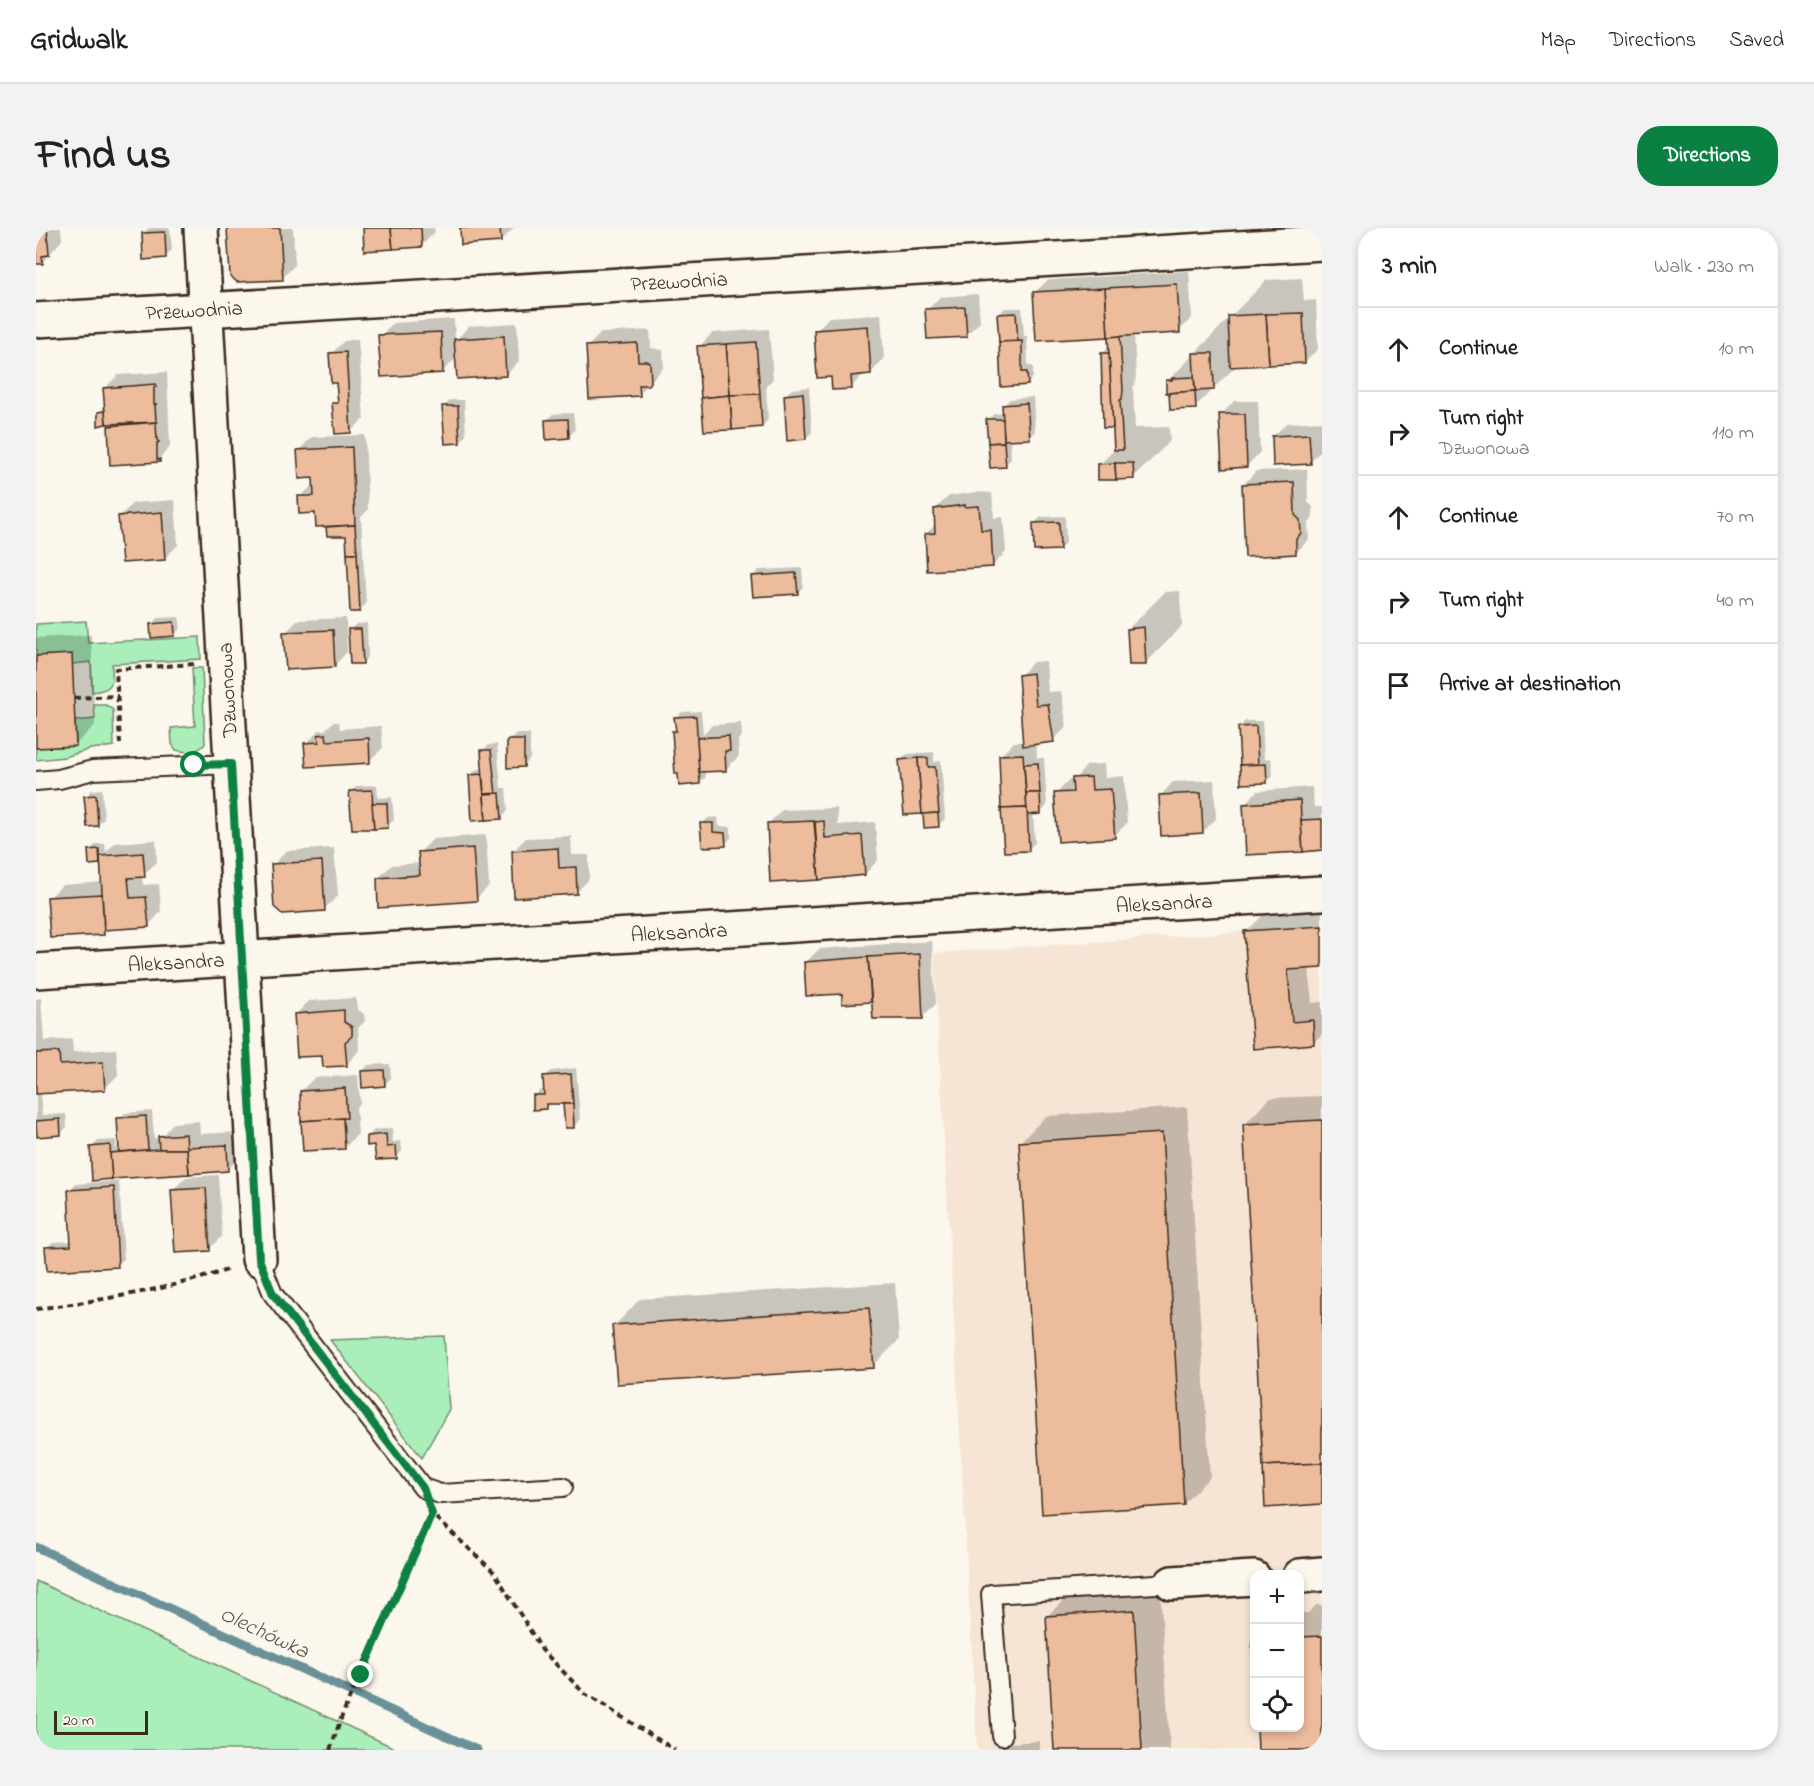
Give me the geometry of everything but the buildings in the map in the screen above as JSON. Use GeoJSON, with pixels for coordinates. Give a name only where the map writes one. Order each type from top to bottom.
{"type":"FeatureCollection","features":[{"type":"Feature","properties":{"kind":"street","name":"Dzwonowa"},"geometry":{"type":"LineString","coordinates":[[201,228],[259,1259]]}},
{"type":"Feature","properties":{"kind":"street","name":"Przewodnia"},"geometry":{"type":"LineString","coordinates":[[36,320],[1322,243]]}},
{"type":"Feature","properties":{"kind":"street","name":"Aleksandra"},"geometry":{"type":"LineString","coordinates":[[36,971],[1322,893]]}},
{"type":"Feature","properties":{"kind":"street"},"geometry":{"type":"LineString","coordinates":[[1304,1576],[1322,1574]]}},
{"type":"Feature","properties":{"kind":"street"},"geometry":{"type":"LineString","coordinates":[[1172,1583],[1250,1578]]}},
{"type":"Feature","properties":{"kind":"lane"},"geometry":{"type":"LineString","coordinates":[[36,781],[59,779],[93,770],[231,764]]}},
{"type":"Feature","properties":{"kind":"lane"},"geometry":{"type":"LineString","coordinates":[[259,1259],[273,1294],[423,1488],[440,1494],[563,1488]]}},
{"type":"Feature","properties":{"kind":"lane"},"geometry":{"type":"LineString","coordinates":[[1002,1736],[991,1594],[1172,1583]]}},
{"type":"Feature","properties":{"kind":"path"},"geometry":{"type":"LineString","coordinates":[[120,752],[116,669],[197,664]]}},
{"type":"Feature","properties":{"kind":"path"},"geometry":{"type":"LineString","coordinates":[[74,698],[118,696]]}},
{"type":"Feature","properties":{"kind":"path"},"geometry":{"type":"LineString","coordinates":[[36,1309],[125,1297],[200,1279],[259,1259]]}},
{"type":"Feature","properties":{"kind":"path"},"geometry":{"type":"LineString","coordinates":[[330,1750],[344,1713],[432,1514],[495,1573],[542,1650],[585,1694],[675,1750]]}},
{"type":"Feature","properties":{"kind":"shaded area"},"geometry":{"type":"Polygon","coordinates":[[[1322,926],[1322,1750],[977,1750],[934,953],[1322,926]]]}},
{"type":"Feature","properties":{"kind":"green space"},"geometry":{"type":"Polygon","coordinates":[[[86,621],[88,643],[200,637],[201,659],[112,664],[111,684],[105,689],[92,692],[91,662],[72,664],[36,656],[36,624],[86,621]]]}},
{"type":"Feature","properties":{"kind":"green space"},"geometry":{"type":"Polygon","coordinates":[[[192,668],[202,668],[205,744],[195,751],[184,752],[176,750],[172,744],[171,728],[195,726],[192,668]]]}},
{"type":"Feature","properties":{"kind":"green space"},"geometry":{"type":"Polygon","coordinates":[[[94,705],[106,705],[113,710],[114,746],[91,749],[65,757],[36,760],[36,748],[76,746],[75,721],[95,719],[94,705]]]}},
{"type":"Feature","properties":{"kind":"green space"},"geometry":{"type":"Polygon","coordinates":[[[444,1336],[449,1409],[422,1458],[330,1340],[444,1336]]]}},
{"type":"Feature","properties":{"kind":"green space"},"geometry":{"type":"Polygon","coordinates":[[[36,1581],[399,1750],[36,1750],[36,1581]]]}},
{"type":"Feature","properties":{"kind":"waterway","name":"Olechówka"},"geometry":{"type":"LineString","coordinates":[[36,1547],[477,1750]]}},
{"type":"Feature","properties":{"kind":"route"},"geometry":{"type":"LineString","coordinates":[[194,765],[231,764],[259,1259],[273,1294],[423,1488],[432,1514],[361,1675]]}}]}
